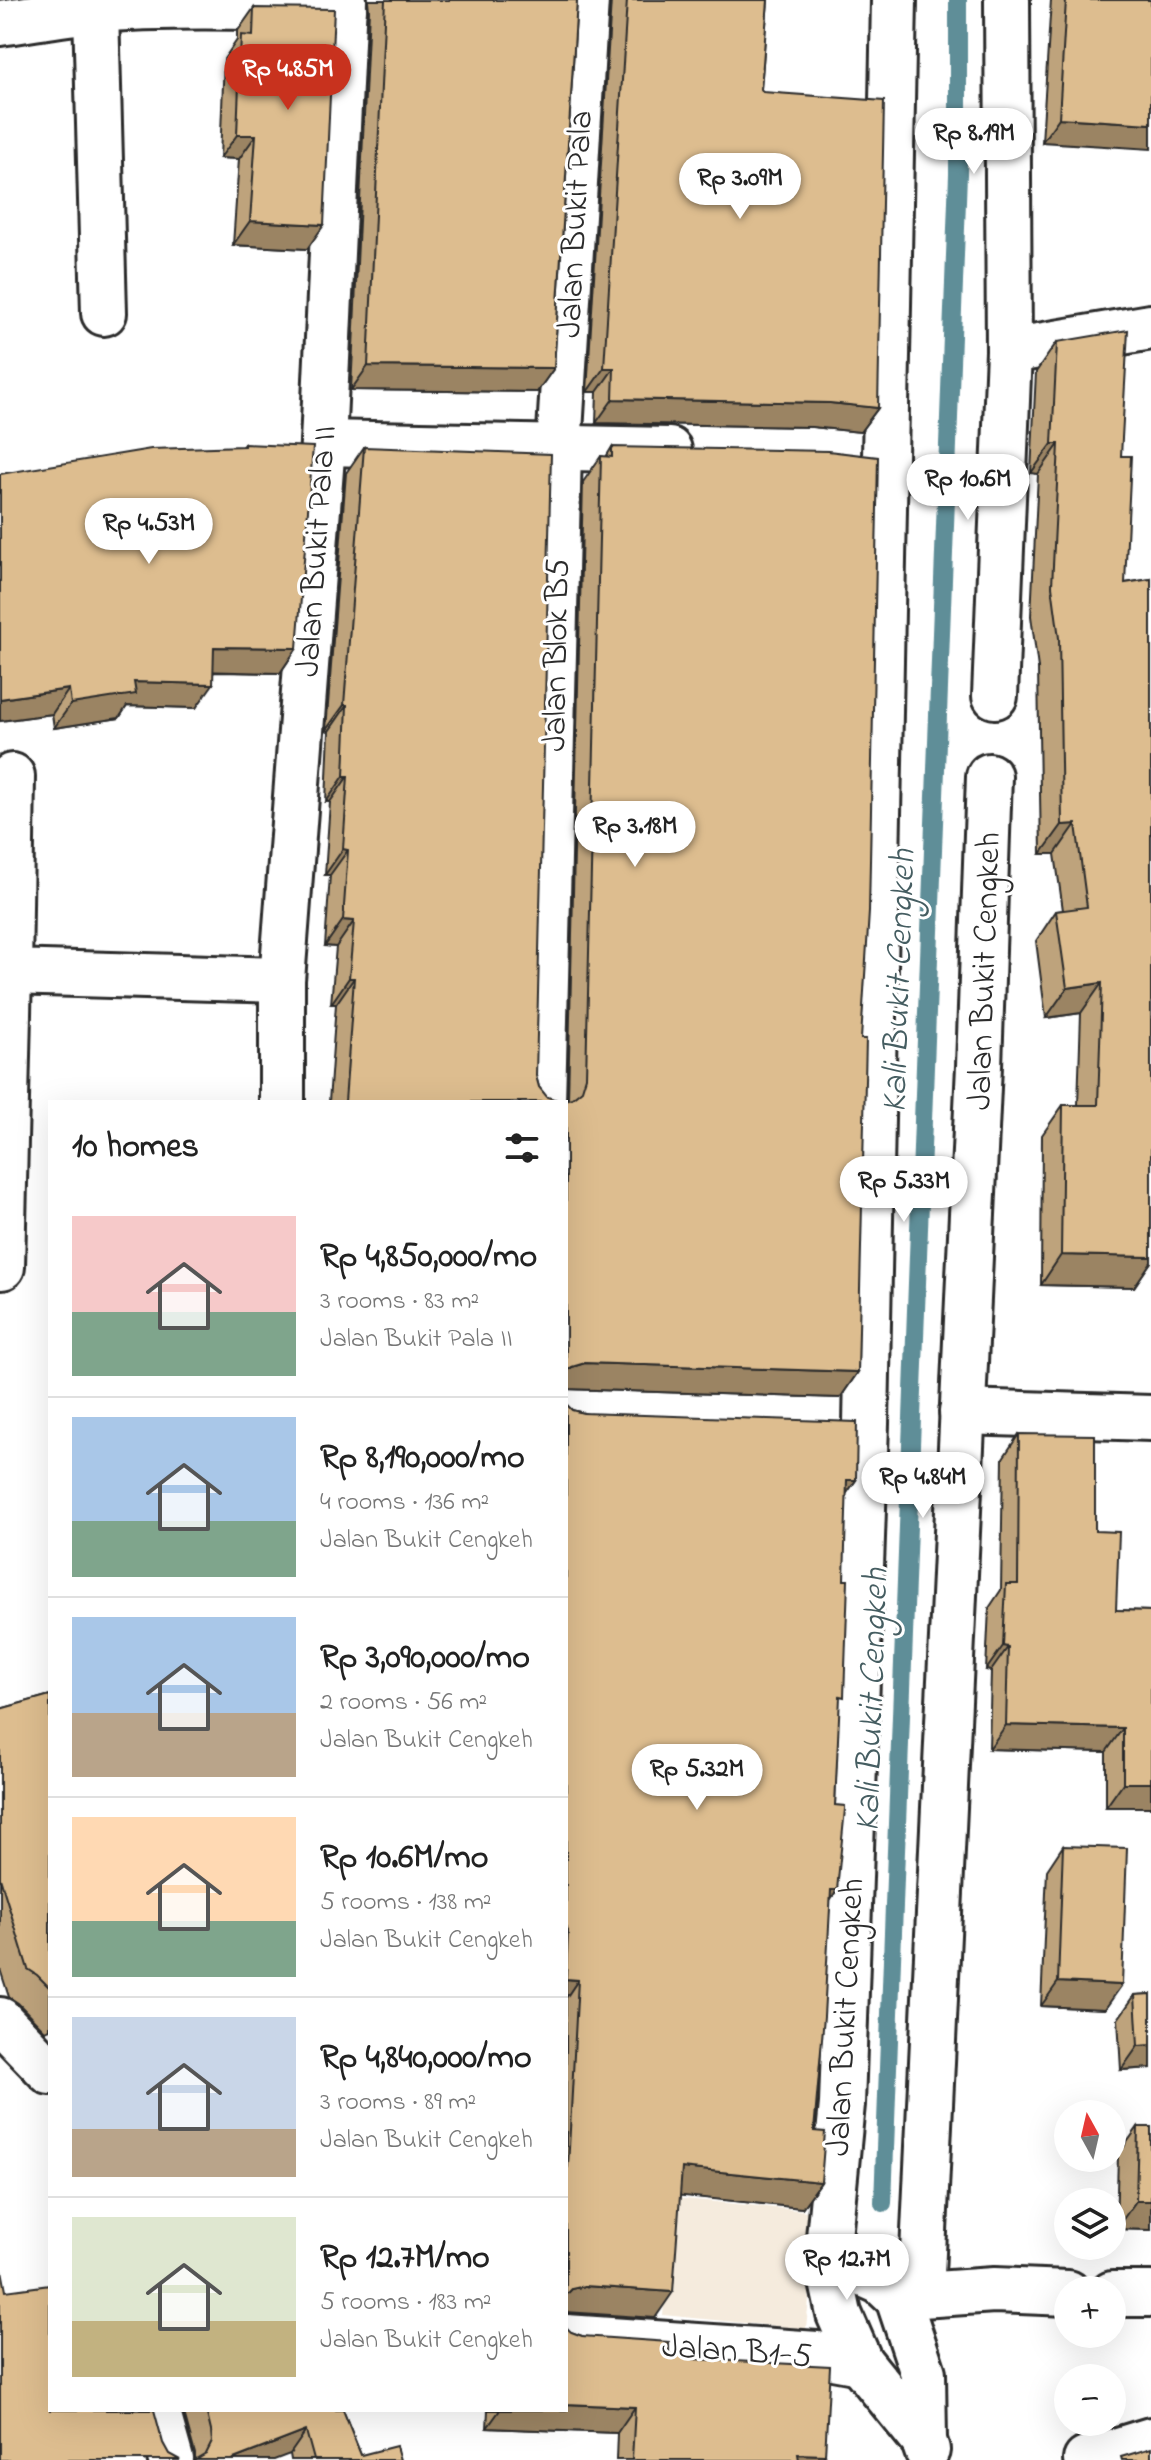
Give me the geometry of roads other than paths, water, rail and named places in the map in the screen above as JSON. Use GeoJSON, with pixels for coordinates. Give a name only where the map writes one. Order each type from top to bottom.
{"type":"FeatureCollection","features":[{"type":"Feature","properties":{"kind":"street","name":"Jalan Bukit Pala"},"geometry":{"type":"LineString","coordinates":[[559,449],[586,0]]}},
{"type":"Feature","properties":{"kind":"street","name":"Jalan Bukit Cengkeh"},"geometry":{"type":"LineString","coordinates":[[894,0],[866,1424],[842,2104],[827,2258],[839,2314],[860,2362],[927,2450]]}},
{"type":"Feature","properties":{"kind":"street"},"geometry":{"type":"LineString","coordinates":[[995,696],[1009,351],[1007,0]]}},
{"type":"Feature","properties":{"kind":"street"},"geometry":{"type":"LineString","coordinates":[[0,23],[96,10],[344,4]]}},
{"type":"Feature","properties":{"kind":"street","name":"Jalan Bukit Pala II"},"geometry":{"type":"LineString","coordinates":[[282,1100],[282,980],[323,443],[344,4]]}},
{"type":"Feature","properties":{"kind":"street"},"geometry":{"type":"LineString","coordinates":[[96,10],[104,313]]}},
{"type":"Feature","properties":{"kind":"street"},"geometry":{"type":"LineString","coordinates":[[1009,351],[1151,327]]}},
{"type":"Feature","properties":{"kind":"street"},"geometry":{"type":"LineString","coordinates":[[323,443],[701,450]]}},
{"type":"Feature","properties":{"kind":"street","name":"Jalan Blok B5"},"geometry":{"type":"LineString","coordinates":[[543,1100],[559,449]]}},
{"type":"Feature","properties":{"kind":"street"},"geometry":{"type":"LineString","coordinates":[[840,455],[883,460]]}},
{"type":"Feature","properties":{"kind":"street"},"geometry":{"type":"LineString","coordinates":[[2,1267],[12,776]]}},
{"type":"Feature","properties":{"kind":"street","name":"Jalan Bukit Cengkeh"},"geometry":{"type":"LineString","coordinates":[[927,2450],[923,2373],[909,2297],[962,1412],[989,776]]}},
{"type":"Feature","properties":{"kind":"street"},"geometry":{"type":"LineString","coordinates":[[9,972],[282,980]]}},
{"type":"Feature","properties":{"kind":"street"},"geometry":{"type":"LineString","coordinates":[[962,1412],[1151,1418]]}},
{"type":"Feature","properties":{"kind":"street"},"geometry":{"type":"LineString","coordinates":[[819,1423],[866,1424]]}},
{"type":"Feature","properties":{"kind":"street"},"geometry":{"type":"LineString","coordinates":[[0,2020],[48,2070]]}},
{"type":"Feature","properties":{"kind":"street"},"geometry":{"type":"LineString","coordinates":[[827,2258],[909,2297],[994,2290],[1054,2292]]}},
{"type":"Feature","properties":{"kind":"street"},"geometry":{"type":"LineString","coordinates":[[1126,2294],[1151,2294]]}},
{"type":"Feature","properties":{"kind":"street","name":"Jalan B1-5"},"geometry":{"type":"LineString","coordinates":[[568,2337],[817,2354],[860,2362]]}},
{"type":"Feature","properties":{"kind":"street"},"geometry":{"type":"LineString","coordinates":[[158,2412],[171,2460]]}},
{"type":"Feature","properties":{"kind":"street"},"geometry":{"type":"LineString","coordinates":[[1086,2460],[1151,2440]]}},
{"type":"Feature","properties":{"kind":"waterway","name":"Kali Bukit Cengkeh"},"geometry":{"type":"LineString","coordinates":[[883,2203],[958,174],[958,0]]}}]}
